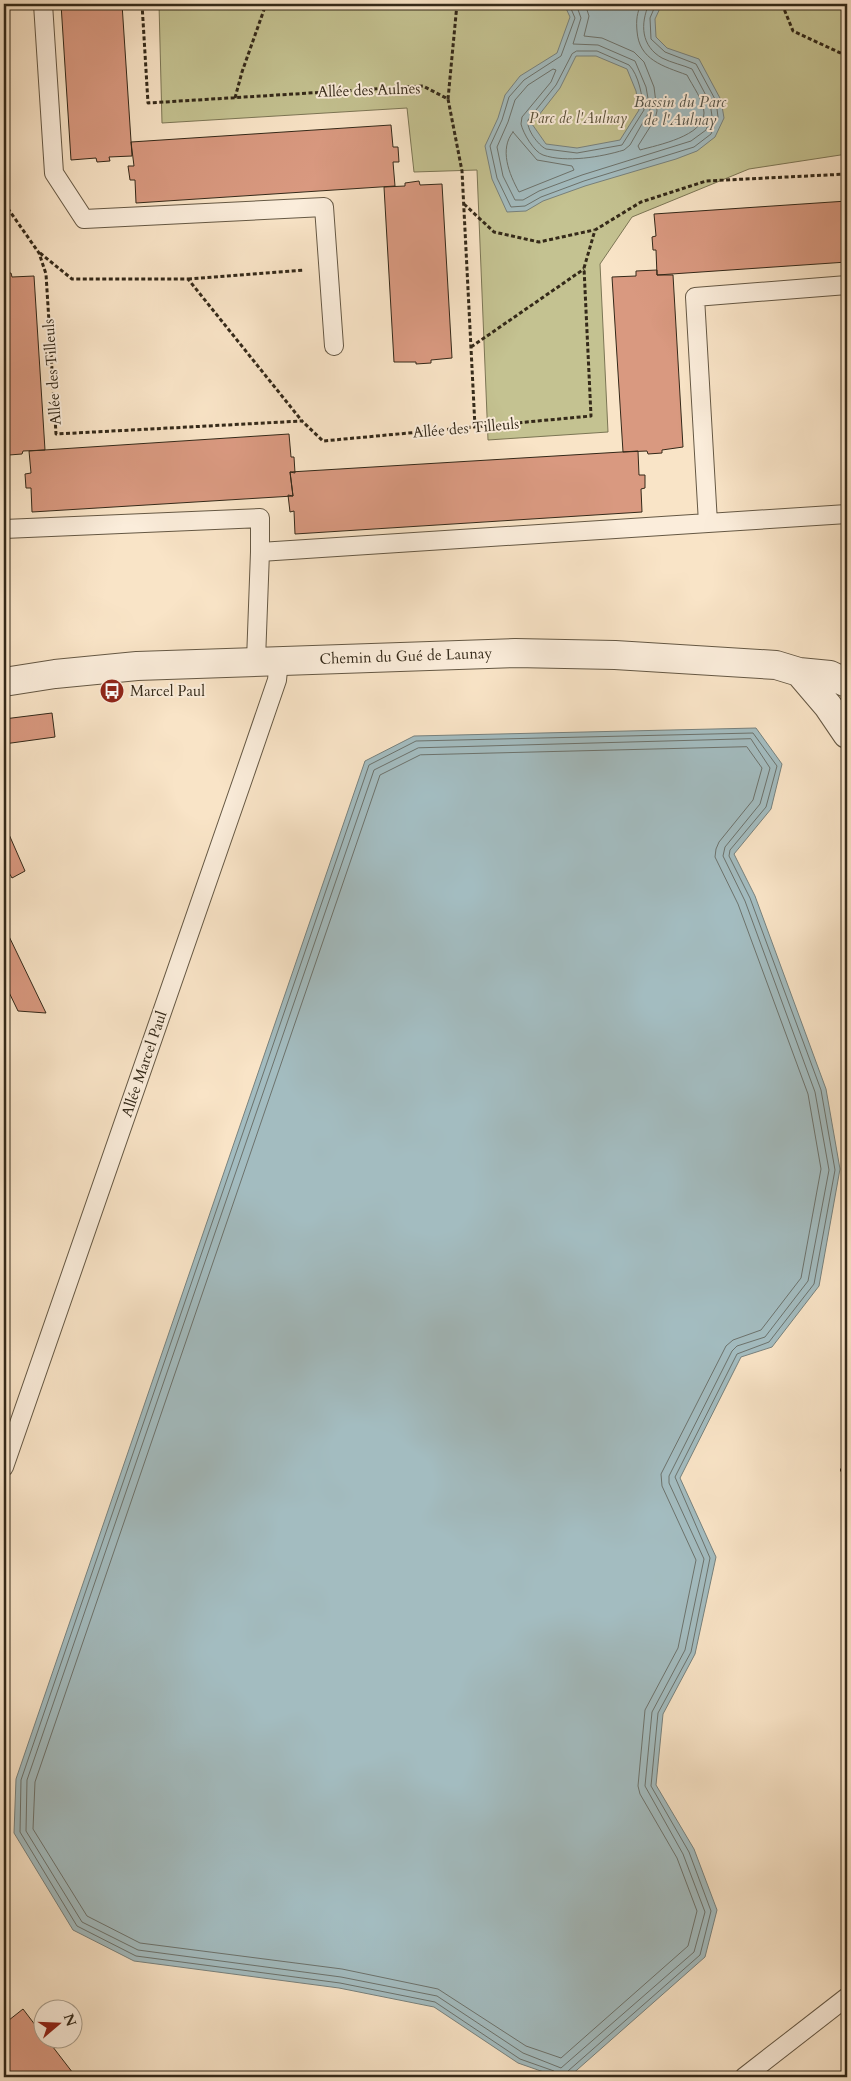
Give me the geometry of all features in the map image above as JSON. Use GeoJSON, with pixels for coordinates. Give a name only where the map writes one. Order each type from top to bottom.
{"type":"FeatureCollection","features":[{"type":"Feature","properties":{"kind":"street","name":"Chemin du Gué de Launay"},"geometry":{"type":"LineString","coordinates":[[7,683],[55,674],[137,666],[515,653],[615,655],[776,665],[799,672],[830,675],[847,683]]}},
{"type":"Feature","properties":{"kind":"street"},"geometry":{"type":"LineString","coordinates":[[799,672],[828,706],[847,734]]}},
{"type":"Feature","properties":{"kind":"lane"},"geometry":{"type":"LineString","coordinates":[[43,4],[54,173],[84,219],[324,207],[334,346]]}},
{"type":"Feature","properties":{"kind":"lane"},"geometry":{"type":"LineString","coordinates":[[708,522],[695,296],[847,285]]}},
{"type":"Feature","properties":{"kind":"lane"},"geometry":{"type":"LineString","coordinates":[[4,529],[260,518],[260,552],[847,514]]}},
{"type":"Feature","properties":{"kind":"lane","name":"Allée Marcel Paul"},"geometry":{"type":"LineString","coordinates":[[4,1467],[277,680],[268,660],[260,552]]}},
{"type":"Feature","properties":{"kind":"lane"},"geometry":{"type":"LineString","coordinates":[[744,2077],[847,1997]]}},
{"type":"Feature","properties":{"kind":"path","name":"Allée des Aulnes"},"geometry":{"type":"LineString","coordinates":[[142,4],[148,103],[423,86],[448,99]]}},
{"type":"Feature","properties":{"kind":"path"},"geometry":{"type":"LineString","coordinates":[[235,98],[266,4]]}},
{"type":"Feature","properties":{"kind":"path"},"geometry":{"type":"LineString","coordinates":[[457,4],[448,99],[462,171],[475,427]]}},
{"type":"Feature","properties":{"kind":"path"},"geometry":{"type":"LineString","coordinates":[[782,4],[792,31],[847,56]]}},
{"type":"Feature","properties":{"kind":"path"},"geometry":{"type":"LineString","coordinates":[[463,203],[494,232],[539,242],[594,230],[641,202],[706,181],[847,174]]}},
{"type":"Feature","properties":{"kind":"path"},"geometry":{"type":"LineString","coordinates":[[4,203],[39,253],[72,279],[188,279],[328,268]]}},
{"type":"Feature","properties":{"kind":"path","name":"Allée des Tilleuls"},"geometry":{"type":"LineString","coordinates":[[39,253],[46,274],[56,434],[302,421],[323,441],[591,416],[584,268],[594,230]]}},
{"type":"Feature","properties":{"kind":"path"},"geometry":{"type":"LineString","coordinates":[[471,348],[584,268]]}},
{"type":"Feature","properties":{"kind":"path"},"geometry":{"type":"LineString","coordinates":[[188,279],[302,421]]}},
{"type":"Feature","properties":{"kind":"path"},"geometry":{"type":"LineString","coordinates":[[840,1470],[847,1470]]}},
{"type":"Feature","properties":{"kind":"green space","name":"Parc de l'Aulnay"},"geometry":{"type":"Polygon","coordinates":[[[159,4],[847,4],[847,154],[749,169],[632,217],[600,264],[608,432],[488,440],[477,170],[414,172],[407,108],[162,123],[159,4]]]}},
{"type":"Feature","properties":{"kind":"water","name":"Bassin du Parc de l'Aulnay"},"geometry":{"type":"Polygon","coordinates":[[[564,4],[662,4],[655,19],[656,37],[667,48],[699,59],[721,100],[724,118],[715,137],[697,151],[585,186],[543,201],[526,211],[507,212],[492,179],[485,146],[498,118],[505,95],[520,76],[557,53],[570,17],[564,4]],[[576,56],[560,88],[532,124],[546,144],[577,148],[620,140],[639,110],[636,91],[627,69],[596,56],[576,56]]]}},
{"type":"Feature","properties":{"kind":"water"},"geometry":{"type":"Polygon","coordinates":[[[756,728],[782,764],[771,809],[734,854],[755,896],[826,1089],[840,1169],[819,1286],[772,1347],[741,1357],[680,1478],[716,1557],[695,1654],[663,1714],[656,1785],[694,1849],[717,1910],[705,1957],[569,2077],[558,2077],[518,2063],[434,2007],[339,1988],[134,1961],[73,1930],[14,1833],[16,1779],[365,761],[414,736],[756,728]]]}},
{"type":"Feature","properties":{"kind":"building"},"geometry":{"type":"Polygon","coordinates":[[[61,4],[122,4],[132,156],[109,157],[110,161],[97,162],[96,158],[71,160],[61,4]]]}},
{"type":"Feature","properties":{"kind":"building"},"geometry":{"type":"Polygon","coordinates":[[[391,125],[393,147],[398,147],[399,162],[393,162],[395,186],[136,203],[135,180],[130,180],[128,166],[134,166],[131,142],[391,125]]]}},
{"type":"Feature","properties":{"kind":"building"},"geometry":{"type":"Polygon","coordinates":[[[419,181],[420,185],[442,184],[452,358],[416,364],[416,362],[394,362],[384,187],[405,186],[405,183],[419,181]]]}},
{"type":"Feature","properties":{"kind":"building"},"geometry":{"type":"Polygon","coordinates":[[[847,201],[847,262],[657,275],[656,250],[653,250],[652,237],[656,236],[654,214],[847,201]]]}},
{"type":"Feature","properties":{"kind":"building"},"geometry":{"type":"Polygon","coordinates":[[[657,270],[657,275],[673,275],[683,447],[662,450],[662,453],[648,454],[647,451],[623,452],[612,277],[636,276],[636,271],[657,270]]]}},
{"type":"Feature","properties":{"kind":"building"},"geometry":{"type":"Polygon","coordinates":[[[4,273],[11,273],[12,277],[34,276],[45,450],[23,451],[22,454],[9,455],[7,451],[4,452],[4,273]]]}},
{"type":"Feature","properties":{"kind":"building"},"geometry":{"type":"Polygon","coordinates":[[[289,434],[291,457],[294,457],[295,473],[290,472],[293,496],[32,512],[31,488],[26,488],[25,474],[31,473],[29,451],[289,434]]]}},
{"type":"Feature","properties":{"kind":"building"},"geometry":{"type":"Polygon","coordinates":[[[638,451],[639,475],[645,475],[645,488],[641,489],[642,512],[295,534],[294,511],[290,512],[288,495],[293,496],[290,472],[638,451]]]}},
{"type":"Feature","properties":{"kind":"building"},"geometry":{"type":"Polygon","coordinates":[[[52,713],[55,737],[4,744],[4,719],[52,713]]]}},
{"type":"Feature","properties":{"kind":"building"},"geometry":{"type":"Polygon","coordinates":[[[4,823],[25,871],[12,878],[4,864],[4,823]]]}},
{"type":"Feature","properties":{"kind":"building"},"geometry":{"type":"Polygon","coordinates":[[[4,926],[46,1013],[18,1011],[4,982],[4,926]]]}},
{"type":"Feature","properties":{"kind":"building"},"geometry":{"type":"Polygon","coordinates":[[[23,2009],[32,2021],[32,2048],[54,2048],[76,2077],[4,2077],[4,2024],[23,2009]]]}},
{"type":"Feature","properties":{"kind":"place","name":"Marcel Paul"},"geometry":{"type":"Point","coordinates":[112,691]}}]}
